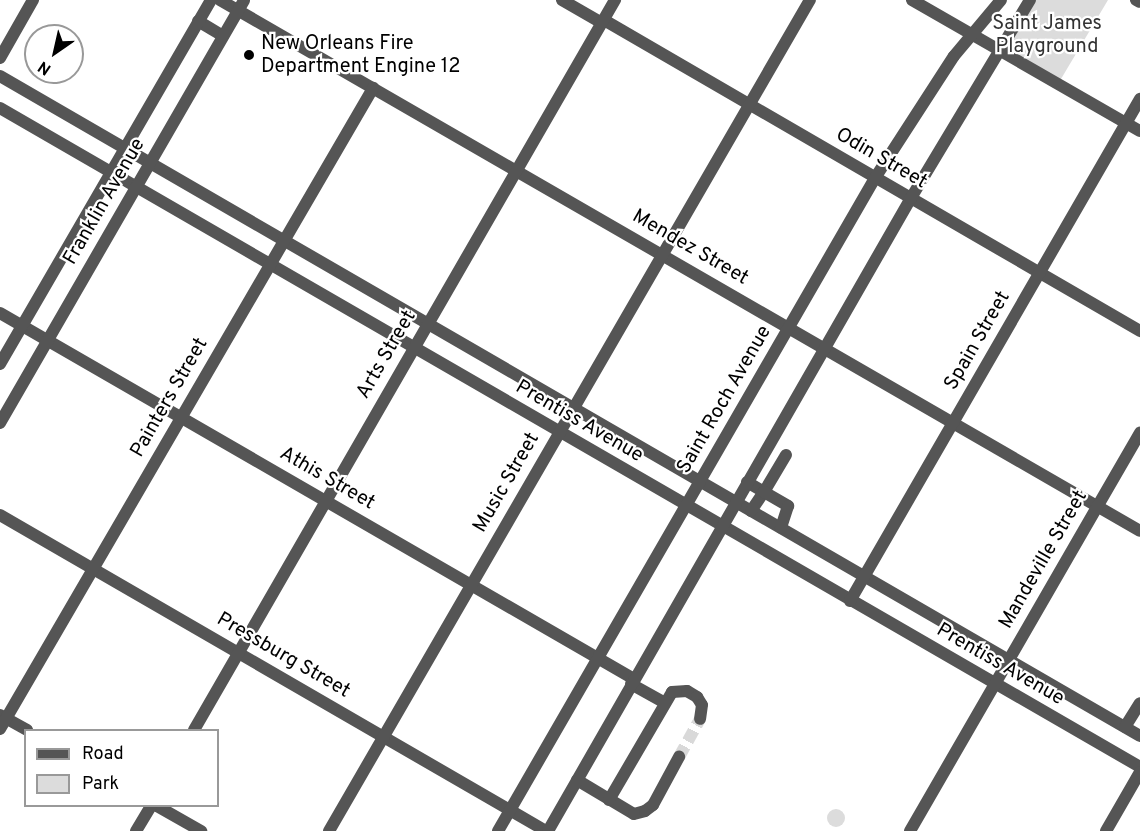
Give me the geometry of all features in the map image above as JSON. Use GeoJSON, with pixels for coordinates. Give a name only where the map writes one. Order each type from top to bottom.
{"type":"FeatureCollection","features":[{"type":"Feature","properties":{"kind":"street"},"geometry":{"type":"LineString","coordinates":[[0,58],[33,0]]}},
{"type":"Feature","properties":{"kind":"street","name":"Franklin Avenue"},"geometry":{"type":"LineString","coordinates":[[0,364],[211,0]]}},
{"type":"Feature","properties":{"kind":"street","name":"Mendez Street"},"geometry":{"type":"LineString","coordinates":[[220,0],[241,5],[373,88],[1140,531]]}},
{"type":"Feature","properties":{"kind":"street","name":"Odin Street"},"geometry":{"type":"LineString","coordinates":[[562,0],[749,105],[1140,331]]}},
{"type":"Feature","properties":{"kind":"street","name":"Arts Street"},"geometry":{"type":"LineString","coordinates":[[195,729],[615,0]]}},
{"type":"Feature","properties":{"kind":"street","name":"Music Street"},"geometry":{"type":"LineString","coordinates":[[328,831],[810,0]]}},
{"type":"Feature","properties":{"kind":"street"},"geometry":{"type":"LineString","coordinates":[[912,0],[1140,131]]}},
{"type":"Feature","properties":{"kind":"street","name":"Saint Roch Avenue"},"geometry":{"type":"LineString","coordinates":[[498,831],[875,178],[929,91],[971,35],[1001,0]]}},
{"type":"Feature","properties":{"kind":"street"},"geometry":{"type":"LineString","coordinates":[[547,831],[910,198],[997,49],[1030,0]]}},
{"type":"Feature","properties":{"kind":"street"},"geometry":{"type":"LineString","coordinates":[[1136,0],[1140,2]]}},
{"type":"Feature","properties":{"kind":"street","name":"Franklin Avenue"},"geometry":{"type":"LineString","coordinates":[[0,423],[241,5]]}},
{"type":"Feature","properties":{"kind":"street"},"geometry":{"type":"LineString","coordinates":[[198,21],[224,36]]}},
{"type":"Feature","properties":{"kind":"street","name":"Prentiss Avenue"},"geometry":{"type":"LineString","coordinates":[[0,76],[1140,736]]}},
{"type":"Feature","properties":{"kind":"street","name":"Painters Street"},"geometry":{"type":"LineString","coordinates":[[2,721],[373,88]]}},
{"type":"Feature","properties":{"kind":"street","name":"Spain Street"},"geometry":{"type":"LineString","coordinates":[[849,601],[1140,99]]}},
{"type":"Feature","properties":{"kind":"street","name":"Prentiss Avenue"},"geometry":{"type":"LineString","coordinates":[[0,108],[849,601],[1140,767]]}},
{"type":"Feature","properties":{"kind":"street","name":"Athis Street"},"geometry":{"type":"LineString","coordinates":[[0,313],[598,658],[664,702]]}},
{"type":"Feature","properties":{"kind":"street","name":"Mandeville Street"},"geometry":{"type":"LineString","coordinates":[[910,831],[1140,434]]}},
{"type":"Feature","properties":{"kind":"street"},"geometry":{"type":"LineString","coordinates":[[751,511],[786,455]]}},
{"type":"Feature","properties":{"kind":"street"},"geometry":{"type":"LineString","coordinates":[[756,467],[773,478]]}},
{"type":"Feature","properties":{"kind":"street"},"geometry":{"type":"LineString","coordinates":[[747,482],[788,506],[781,528]]}},
{"type":"Feature","properties":{"kind":"street","name":"Pressburg Street"},"geometry":{"type":"LineString","coordinates":[[0,515],[547,831]]}},
{"type":"Feature","properties":{"kind":"street"},"geometry":{"type":"LineString","coordinates":[[609,800],[664,702],[672,692],[687,691],[702,705],[700,719]]}},
{"type":"Feature","properties":{"kind":"street"},"geometry":{"type":"LineString","coordinates":[[1125,727],[1140,703]]}},
{"type":"Feature","properties":{"kind":"street"},"geometry":{"type":"LineString","coordinates":[[2,721],[24,729]]}},
{"type":"Feature","properties":{"kind":"street"},"geometry":{"type":"LineString","coordinates":[[577,780],[634,814],[645,811],[653,805],[679,757]]}},
{"type":"Feature","properties":{"kind":"street"},"geometry":{"type":"LineString","coordinates":[[1106,831],[1140,772]]}},
{"type":"Feature","properties":{"kind":"street"},"geometry":{"type":"LineString","coordinates":[[136,831],[150,807]]}},
{"type":"Feature","properties":{"kind":"street"},"geometry":{"type":"LineString","coordinates":[[159,807],[201,831]]}},
{"type":"Feature","properties":{"kind":"green space","name":"Saint James Playground"},"geometry":{"type":"Polygon","coordinates":[[[1030,0],[1108,0],[1058,84],[997,49],[1030,0]]]}},
{"type":"Feature","properties":{"kind":"green space"},"geometry":{"type":"Polygon","coordinates":[[[836,809],[842,812],[845,818],[842,824],[836,827],[830,824],[827,818],[830,812],[836,809]]]}},
{"type":"Feature","properties":{"kind":"tunnel"},"geometry":{"type":"LineString","coordinates":[[679,757],[700,719]]}},
{"type":"Feature","properties":{"kind":"place","name":"New Orleans Fire Department Engine 12"},"geometry":{"type":"Point","coordinates":[249,55]}}]}
